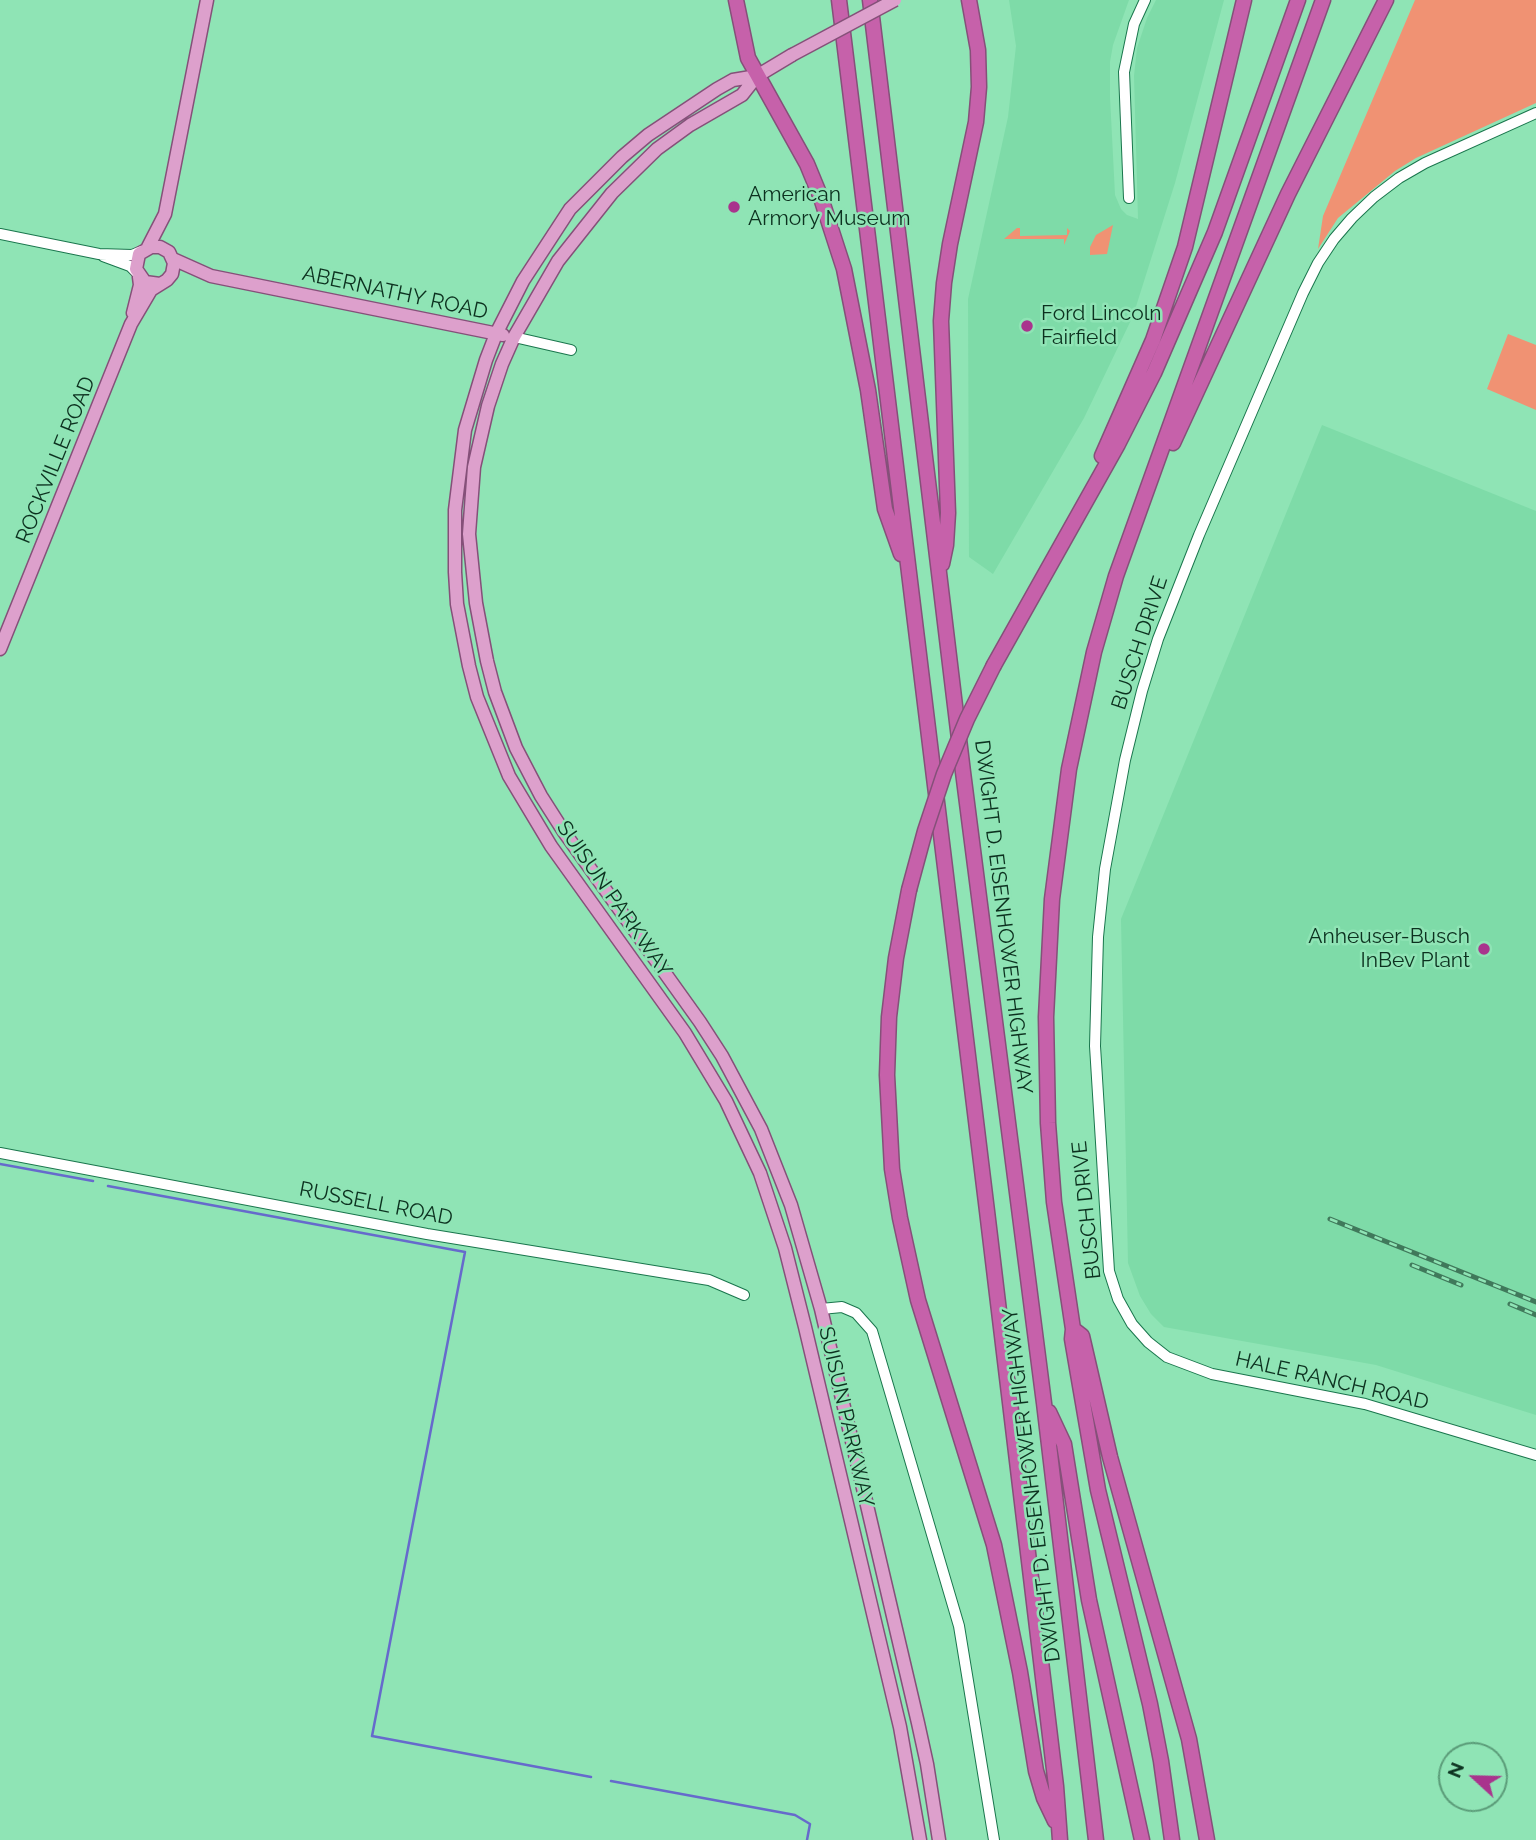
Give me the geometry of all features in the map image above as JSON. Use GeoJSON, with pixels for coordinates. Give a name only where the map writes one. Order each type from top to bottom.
{"type":"FeatureCollection","features":[{"type":"Feature","properties":{"kind":"highway"},"geometry":{"type":"LineString","coordinates":[[736,0],[747,58],[807,164],[837,245],[853,307],[864,366],[885,509],[909,577]]}},
{"type":"Feature","properties":{"kind":"highway","name":"DWIGHT D. EISENHOWER HIGHWAY"},"geometry":{"type":"LineString","coordinates":[[839,0],[1048,1717],[1059,1834]]}},
{"type":"Feature","properties":{"kind":"highway","name":"DWIGHT D. EISENHOWER HIGHWAY"},"geometry":{"type":"LineString","coordinates":[[870,0],[1096,1840]]}},
{"type":"Feature","properties":{"kind":"highway"},"geometry":{"type":"LineString","coordinates":[[939,575],[946,545],[948,513],[941,321],[944,283],[972,146],[979,87],[978,50],[969,0]]}},
{"type":"Feature","properties":{"kind":"highway"},"geometry":{"type":"LineString","coordinates":[[1056,555],[1138,377],[1185,247],[1244,0]]}},
{"type":"Feature","properties":{"kind":"highway"},"geometry":{"type":"LineString","coordinates":[[1059,1834],[1036,1771],[1020,1672],[994,1545],[918,1300],[898,1206],[892,1169],[887,1075],[889,1017],[896,958],[909,890],[925,831],[944,774],[967,719],[994,665],[1118,444],[1182,312],[1214,232],[1298,0]]}},
{"type":"Feature","properties":{"kind":"highway"},"geometry":{"type":"LineString","coordinates":[[1172,1840],[1150,1704],[1098,1490],[1072,1339],[1073,1329],[1054,1202],[1049,1136],[1046,1069],[1048,955],[1058,846],[1069,769],[1094,652],[1115,576],[1323,0]]}},
{"type":"Feature","properties":{"kind":"highway"},"geometry":{"type":"LineString","coordinates":[[1115,576],[1231,314],[1386,0]]}},
{"type":"Feature","properties":{"kind":"highway"},"geometry":{"type":"LineString","coordinates":[[1073,1329],[1082,1336],[1110,1457],[1189,1739],[1207,1840]]}},
{"type":"Feature","properties":{"kind":"highway"},"geometry":{"type":"LineString","coordinates":[[1044,1403],[1064,1444],[1089,1600],[1142,1840]]}},
{"type":"Feature","properties":{"kind":"main road"},"geometry":{"type":"LineString","coordinates":[[165,214],[136,261],[138,275],[149,284],[165,281],[174,267],[165,242],[165,214],[207,0]]}},
{"type":"Feature","properties":{"kind":"main road","name":"SUISUN PARKWAY"},"geometry":{"type":"LineString","coordinates":[[895,0],[757,76],[742,95],[708,114],[657,149],[612,192],[558,261],[514,337],[502,364],[480,435],[474,467],[470,523],[476,603],[495,692],[516,748],[541,796],[700,1022],[743,1092],[772,1154],[791,1205],[821,1309],[925,1754],[939,1840]]}},
{"type":"Feature","properties":{"kind":"main road","name":"SUISUN PARKWAY"},"geometry":{"type":"LineString","coordinates":[[757,76],[733,80],[648,135],[570,209],[523,281],[496,334],[472,401],[465,430],[455,510],[454,572],[464,644],[477,697],[499,755],[525,806],[551,846],[692,1043],[726,1101],[760,1173],[796,1288],[900,1727],[920,1840]]}},
{"type":"Feature","properties":{"kind":"main road"},"geometry":{"type":"LineString","coordinates":[[145,249],[160,247],[171,256]]}},
{"type":"Feature","properties":{"kind":"main road","name":"ABERNATHY ROAD"},"geometry":{"type":"LineString","coordinates":[[171,256],[211,276]]}},
{"type":"Feature","properties":{"kind":"main road","name":"ROCKVILLE ROAD"},"geometry":{"type":"LineString","coordinates":[[0,649],[131,324],[140,285],[138,275]]}},
{"type":"Feature","properties":{"kind":"main road","name":"ABERNATHY ROAD"},"geometry":{"type":"LineString","coordinates":[[165,281],[178,275],[211,276],[514,337]]}},
{"type":"Feature","properties":{"kind":"main road","name":"ROCKVILLE ROAD"},"geometry":{"type":"LineString","coordinates":[[131,324],[152,290],[165,281]]}},
{"type":"Feature","properties":{"kind":"street"},"geometry":{"type":"LineString","coordinates":[[1129,198],[1124,72],[1134,24],[1145,0]]}},
{"type":"Feature","properties":{"kind":"street","name":"BUSCH DRIVE"},"geometry":{"type":"LineString","coordinates":[[1132,1324],[1118,1299],[1107,1259],[1097,1106],[1096,990],[1105,869],[1115,805],[1158,639],[1199,535],[1303,293],[1334,239],[1374,197],[1399,178],[1425,163],[1536,113]]}},
{"type":"Feature","properties":{"kind":"street"},"geometry":{"type":"LineString","coordinates":[[0,234],[99,254],[132,255],[145,249]]}},
{"type":"Feature","properties":{"kind":"street"},"geometry":{"type":"LineString","coordinates":[[99,254],[130,266],[138,275]]}},
{"type":"Feature","properties":{"kind":"street","name":"ABERNATHY ROAD"},"geometry":{"type":"LineString","coordinates":[[514,337],[571,349]]}},
{"type":"Feature","properties":{"kind":"street","name":"RUSSELL ROAD"},"geometry":{"type":"LineString","coordinates":[[0,1153],[427,1234],[709,1280],[744,1295]]}},
{"type":"Feature","properties":{"kind":"street"},"geometry":{"type":"LineString","coordinates":[[821,1309],[842,1307],[856,1313],[872,1331],[959,1626],[994,1840]]}},
{"type":"Feature","properties":{"kind":"street","name":"HALE RANCH ROAD"},"geometry":{"type":"LineString","coordinates":[[1132,1324],[1148,1342],[1167,1356],[1212,1374],[1365,1404],[1536,1455]]}},
{"type":"Feature","properties":{"kind":"shaded area"},"geometry":{"type":"Polygon","coordinates":[[[1009,0],[1129,0],[1113,45],[1110,97],[1115,195],[1121,209],[1127,215],[1138,219],[1134,76],[1137,48],[1147,18],[1156,0],[1224,0],[1175,183],[1133,316],[1084,418],[993,574],[969,557],[968,299],[1008,117],[1016,46],[1009,0]]]}},
{"type":"Feature","properties":{"kind":"shaded area"},"geometry":{"type":"Polygon","coordinates":[[[1415,0],[1536,0],[1536,103],[1416,158],[1395,171],[1338,218],[1318,249],[1323,216],[1415,0]]]}},
{"type":"Feature","properties":{"kind":"shaded area"},"geometry":{"type":"Polygon","coordinates":[[[1113,225],[1107,254],[1090,255],[1090,247],[1096,235],[1113,225]]]}},
{"type":"Feature","properties":{"kind":"shaded area"},"geometry":{"type":"Polygon","coordinates":[[[1020,228],[1020,236],[1067,235],[1067,228],[1070,231],[1064,245],[1064,239],[1004,239],[1020,228]]]}},
{"type":"Feature","properties":{"kind":"shaded area"},"geometry":{"type":"Polygon","coordinates":[[[1508,334],[1536,345],[1536,410],[1487,389],[1508,334]]]}},
{"type":"Feature","properties":{"kind":"shaded area"},"geometry":{"type":"Polygon","coordinates":[[[1322,425],[1536,511],[1536,1415],[1376,1365],[1164,1327],[1151,1314],[1140,1296],[1128,1263],[1121,919],[1322,425]]]}},
{"type":"Feature","properties":{"kind":"waterway"},"geometry":{"type":"LineString","coordinates":[[0,1164],[93,1181]]}},
{"type":"Feature","properties":{"kind":"waterway"},"geometry":{"type":"LineString","coordinates":[[108,1186],[465,1252],[372,1736],[591,1777]]}},
{"type":"Feature","properties":{"kind":"waterway"},"geometry":{"type":"LineString","coordinates":[[611,1781],[795,1815],[810,1824],[807,1840]]}},
{"type":"Feature","properties":{"kind":"railway"},"geometry":{"type":"LineString","coordinates":[[1330,1219],[1536,1302]]}},
{"type":"Feature","properties":{"kind":"railway"},"geometry":{"type":"LineString","coordinates":[[1412,1265],[1461,1285]]}},
{"type":"Feature","properties":{"kind":"railway"},"geometry":{"type":"LineString","coordinates":[[1510,1304],[1536,1315]]}},
{"type":"Feature","properties":{"kind":"place","name":"American Armory Museum"},"geometry":{"type":"Point","coordinates":[734,207]}},
{"type":"Feature","properties":{"kind":"place","name":"Ford Lincoln Fairfield"},"geometry":{"type":"Point","coordinates":[1027,326]}},
{"type":"Feature","properties":{"kind":"place","name":"Anheuser-Busch InBev Plant"},"geometry":{"type":"Point","coordinates":[1484,949]}}]}
